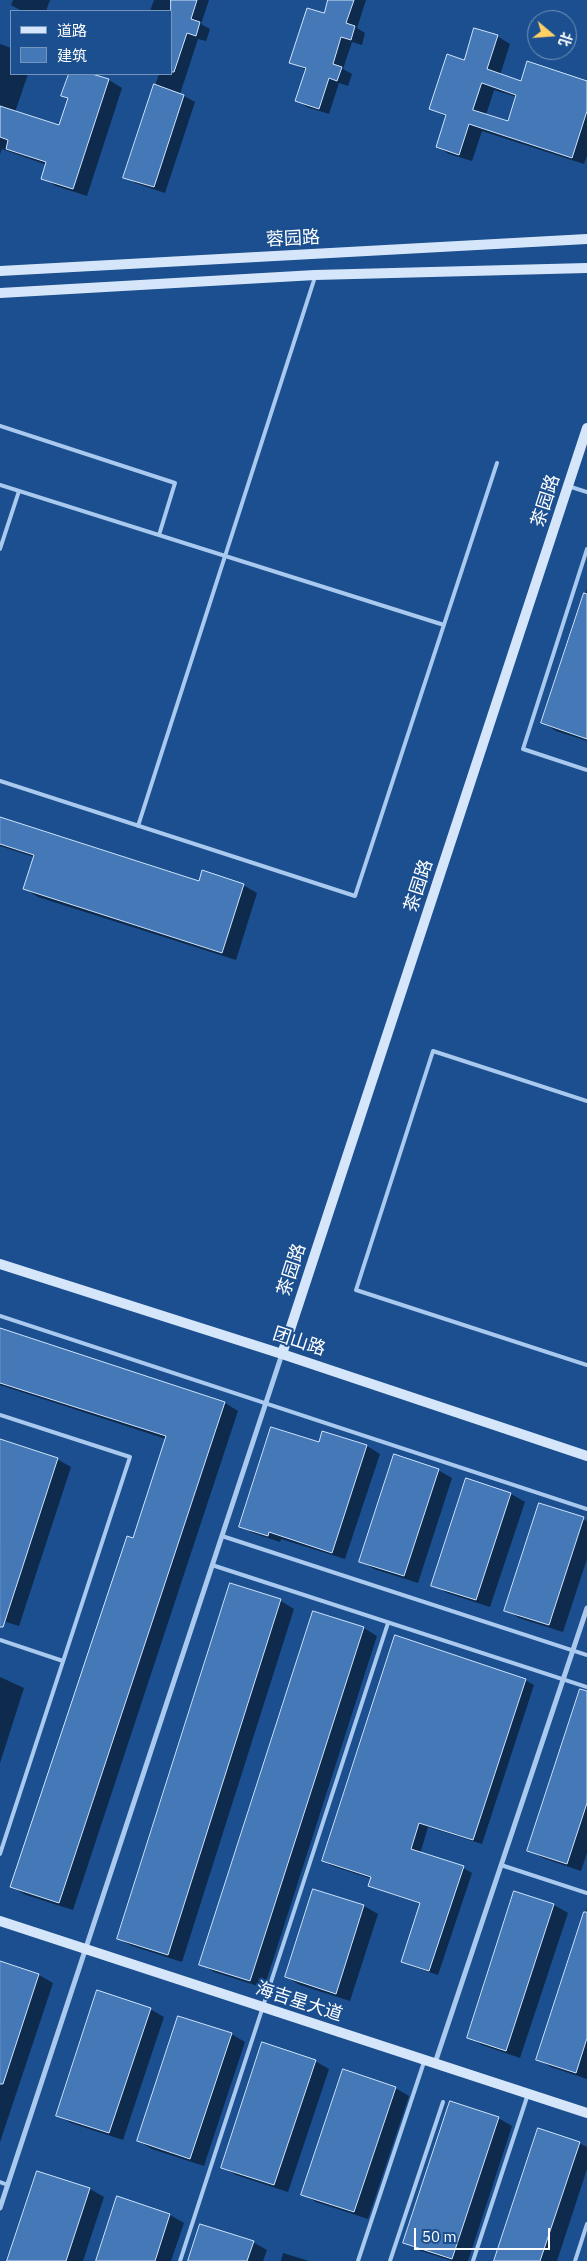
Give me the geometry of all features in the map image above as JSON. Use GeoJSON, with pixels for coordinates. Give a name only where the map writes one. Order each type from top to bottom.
{"type":"FeatureCollection","features":[{"type":"Feature","properties":{"kind":"street","name":"蓉园路"},"geometry":{"type":"LineString","coordinates":[[0,271],[587,239]]}},
{"type":"Feature","properties":{"kind":"street"},"geometry":{"type":"LineString","coordinates":[[0,293],[315,275],[587,268]]}},
{"type":"Feature","properties":{"kind":"street","name":"茶园路"},"geometry":{"type":"LineString","coordinates":[[282,1354],[587,428]]}},
{"type":"Feature","properties":{"kind":"street","name":"团山路"},"geometry":{"type":"LineString","coordinates":[[0,1264],[282,1354],[587,1456]]}},
{"type":"Feature","properties":{"kind":"street"},"geometry":{"type":"LineString","coordinates":[[0,2208],[282,1354]]}},
{"type":"Feature","properties":{"kind":"street"},"geometry":{"type":"LineString","coordinates":[[430,2062],[501,1865],[587,1608]]}},
{"type":"Feature","properties":{"kind":"street","name":"海吉星大道"},"geometry":{"type":"LineString","coordinates":[[0,1921],[587,2113]]}},
{"type":"Feature","properties":{"kind":"lane"},"geometry":{"type":"LineString","coordinates":[[138,826],[315,275]]}},
{"type":"Feature","properties":{"kind":"lane"},"geometry":{"type":"LineString","coordinates":[[0,426],[175,484],[158,535]]}},
{"type":"Feature","properties":{"kind":"lane"},"geometry":{"type":"LineString","coordinates":[[0,781],[355,896],[497,464]]}},
{"type":"Feature","properties":{"kind":"lane"},"geometry":{"type":"LineString","coordinates":[[0,485],[444,624]]}},
{"type":"Feature","properties":{"kind":"lane"},"geometry":{"type":"LineString","coordinates":[[568,486],[587,492]]}},
{"type":"Feature","properties":{"kind":"lane"},"geometry":{"type":"LineString","coordinates":[[0,548],[19,491]]}},
{"type":"Feature","properties":{"kind":"lane"},"geometry":{"type":"LineString","coordinates":[[587,550],[523,750],[587,770]]}},
{"type":"Feature","properties":{"kind":"lane"},"geometry":{"type":"LineString","coordinates":[[587,1101],[434,1051],[356,1290],[587,1365]]}},
{"type":"Feature","properties":{"kind":"lane"},"geometry":{"type":"LineString","coordinates":[[0,1316],[587,1509]]}},
{"type":"Feature","properties":{"kind":"lane"},"geometry":{"type":"LineString","coordinates":[[0,1415],[130,1458],[0,1854]]}},
{"type":"Feature","properties":{"kind":"lane"},"geometry":{"type":"LineString","coordinates":[[222,1536],[587,1655]]}},
{"type":"Feature","properties":{"kind":"lane"},"geometry":{"type":"LineString","coordinates":[[212,1565],[587,1687]]}},
{"type":"Feature","properties":{"kind":"lane"},"geometry":{"type":"LineString","coordinates":[[180,2261],[265,2008],[388,1623]]}},
{"type":"Feature","properties":{"kind":"lane"},"geometry":{"type":"LineString","coordinates":[[0,1640],[64,1661]]}},
{"type":"Feature","properties":{"kind":"lane"},"geometry":{"type":"LineString","coordinates":[[501,1865],[587,1893]]}},
{"type":"Feature","properties":{"kind":"lane"},"geometry":{"type":"LineString","coordinates":[[358,2261],[430,2062]]}},
{"type":"Feature","properties":{"kind":"lane"},"geometry":{"type":"LineString","coordinates":[[473,2261],[528,2094]]}},
{"type":"Feature","properties":{"kind":"lane"},"geometry":{"type":"LineString","coordinates":[[390,2261],[444,2102]]}},
{"type":"Feature","properties":{"kind":"lane"},"geometry":{"type":"LineString","coordinates":[[0,2182],[8,2185]]}},
{"type":"Feature","properties":{"kind":"lane"},"geometry":{"type":"LineString","coordinates":[[575,2261],[587,2224]]}},
{"type":"Feature","properties":{"kind":"building"},"geometry":{"type":"Polygon","coordinates":[[[171,0],[197,0],[191,19],[200,22],[196,36],[187,33],[174,72],[172,72],[171,0]]]}},
{"type":"Feature","properties":{"kind":"building"},"geometry":{"type":"Polygon","coordinates":[[[328,0],[354,0],[346,23],[355,26],[351,40],[341,37],[333,64],[342,67],[337,81],[329,78],[319,109],[295,101],[306,68],[289,63],[307,8],[324,13],[328,0]]]}},
{"type":"Feature","properties":{"kind":"building"},"geometry":{"type":"Polygon","coordinates":[[[474,28],[498,35],[487,69],[521,81],[527,61],[587,81],[587,111],[572,158],[469,124],[459,155],[436,147],[446,115],[429,109],[447,54],[464,60],[474,28]],[[482,83],[473,110],[508,121],[516,95],[482,83]]]}},
{"type":"Feature","properties":{"kind":"building"},"geometry":{"type":"Polygon","coordinates":[[[69,75],[95,75],[109,79],[73,189],[41,179],[46,162],[6,149],[8,140],[0,137],[0,106],[59,125],[68,98],[61,96],[69,75]]]}},
{"type":"Feature","properties":{"kind":"building"},"geometry":{"type":"Polygon","coordinates":[[[154,84],[184,95],[154,187],[123,178],[154,84]]]}},
{"type":"Feature","properties":{"kind":"building"},"geometry":{"type":"Polygon","coordinates":[[[584,593],[587,594],[587,739],[541,723],[584,593]]]}},
{"type":"Feature","properties":{"kind":"building"},"geometry":{"type":"Polygon","coordinates":[[[0,817],[199,881],[202,870],[244,884],[222,953],[23,889],[34,855],[0,844],[0,817]]]}},
{"type":"Feature","properties":{"kind":"building"},"geometry":{"type":"Polygon","coordinates":[[[0,1328],[225,1402],[59,1903],[10,1887],[127,1536],[133,1538],[166,1436],[0,1383],[0,1328]]]}},
{"type":"Feature","properties":{"kind":"building"},"geometry":{"type":"Polygon","coordinates":[[[271,1427],[319,1442],[322,1431],[367,1445],[332,1553],[269,1532],[268,1536],[239,1527],[271,1427]]]}},
{"type":"Feature","properties":{"kind":"building"},"geometry":{"type":"Polygon","coordinates":[[[0,1439],[58,1458],[3,1627],[0,1627],[0,1439]]]}},
{"type":"Feature","properties":{"kind":"building"},"geometry":{"type":"Polygon","coordinates":[[[394,1454],[439,1469],[404,1576],[359,1562],[394,1454]]]}},
{"type":"Feature","properties":{"kind":"building"},"geometry":{"type":"Polygon","coordinates":[[[466,1478],[511,1493],[476,1600],[431,1586],[466,1478]]]}},
{"type":"Feature","properties":{"kind":"building"},"geometry":{"type":"Polygon","coordinates":[[[539,1503],[584,1517],[549,1625],[504,1611],[539,1503]]]}},
{"type":"Feature","properties":{"kind":"building"},"geometry":{"type":"Polygon","coordinates":[[[230,1583],[281,1599],[168,1955],[117,1939],[230,1583]]]}},
{"type":"Feature","properties":{"kind":"building"},"geometry":{"type":"Polygon","coordinates":[[[313,1611],[364,1627],[250,1981],[199,1965],[313,1611]]]}},
{"type":"Feature","properties":{"kind":"building"},"geometry":{"type":"Polygon","coordinates":[[[395,1635],[526,1679],[473,1840],[419,1823],[411,1849],[464,1866],[429,1971],[401,1962],[420,1903],[368,1886],[371,1877],[322,1861],[395,1635]]]}},
{"type":"Feature","properties":{"kind":"building"},"geometry":{"type":"Polygon","coordinates":[[[580,1689],[587,1691],[587,1803],[567,1864],[527,1851],[580,1689]]]}},
{"type":"Feature","properties":{"kind":"building"},"geometry":{"type":"Polygon","coordinates":[[[313,1889],[364,1905],[336,1994],[285,1977],[313,1889]]]}},
{"type":"Feature","properties":{"kind":"building"},"geometry":{"type":"Polygon","coordinates":[[[514,1891],[554,1904],[506,2051],[467,2038],[514,1891]]]}},
{"type":"Feature","properties":{"kind":"building"},"geometry":{"type":"Polygon","coordinates":[[[584,1912],[587,1912],[587,2038],[576,2073],[536,2060],[584,1912]]]}},
{"type":"Feature","properties":{"kind":"building"},"geometry":{"type":"Polygon","coordinates":[[[0,1961],[39,1974],[3,2084],[0,2084],[0,1961]]]}},
{"type":"Feature","properties":{"kind":"building"},"geometry":{"type":"Polygon","coordinates":[[[97,1990],[151,2008],[109,2133],[56,2116],[97,1990]]]}},
{"type":"Feature","properties":{"kind":"building"},"geometry":{"type":"Polygon","coordinates":[[[178,2016],[232,2033],[190,2159],[137,2141],[178,2016]]]}},
{"type":"Feature","properties":{"kind":"building"},"geometry":{"type":"Polygon","coordinates":[[[262,2042],[316,2060],[274,2185],[221,2168],[262,2042]]]}},
{"type":"Feature","properties":{"kind":"building"},"geometry":{"type":"Polygon","coordinates":[[[343,2069],[396,2087],[354,2212],[301,2195],[343,2069]]]}},
{"type":"Feature","properties":{"kind":"building"},"geometry":{"type":"Polygon","coordinates":[[[450,2101],[499,2117],[452,2259],[403,2243],[450,2101]]]}},
{"type":"Feature","properties":{"kind":"building"},"geometry":{"type":"Polygon","coordinates":[[[538,2128],[580,2142],[540,2261],[494,2261],[538,2128]]]}},
{"type":"Feature","properties":{"kind":"building"},"geometry":{"type":"Polygon","coordinates":[[[37,2171],[90,2188],[66,2261],[7,2261],[37,2171]]]}},
{"type":"Feature","properties":{"kind":"building"},"geometry":{"type":"Polygon","coordinates":[[[117,2196],[170,2214],[155,2261],[96,2261],[117,2196]]]}},
{"type":"Feature","properties":{"kind":"building"},"geometry":{"type":"Polygon","coordinates":[[[200,2224],[254,2241],[247,2261],[188,2261],[200,2224]]]}}]}
